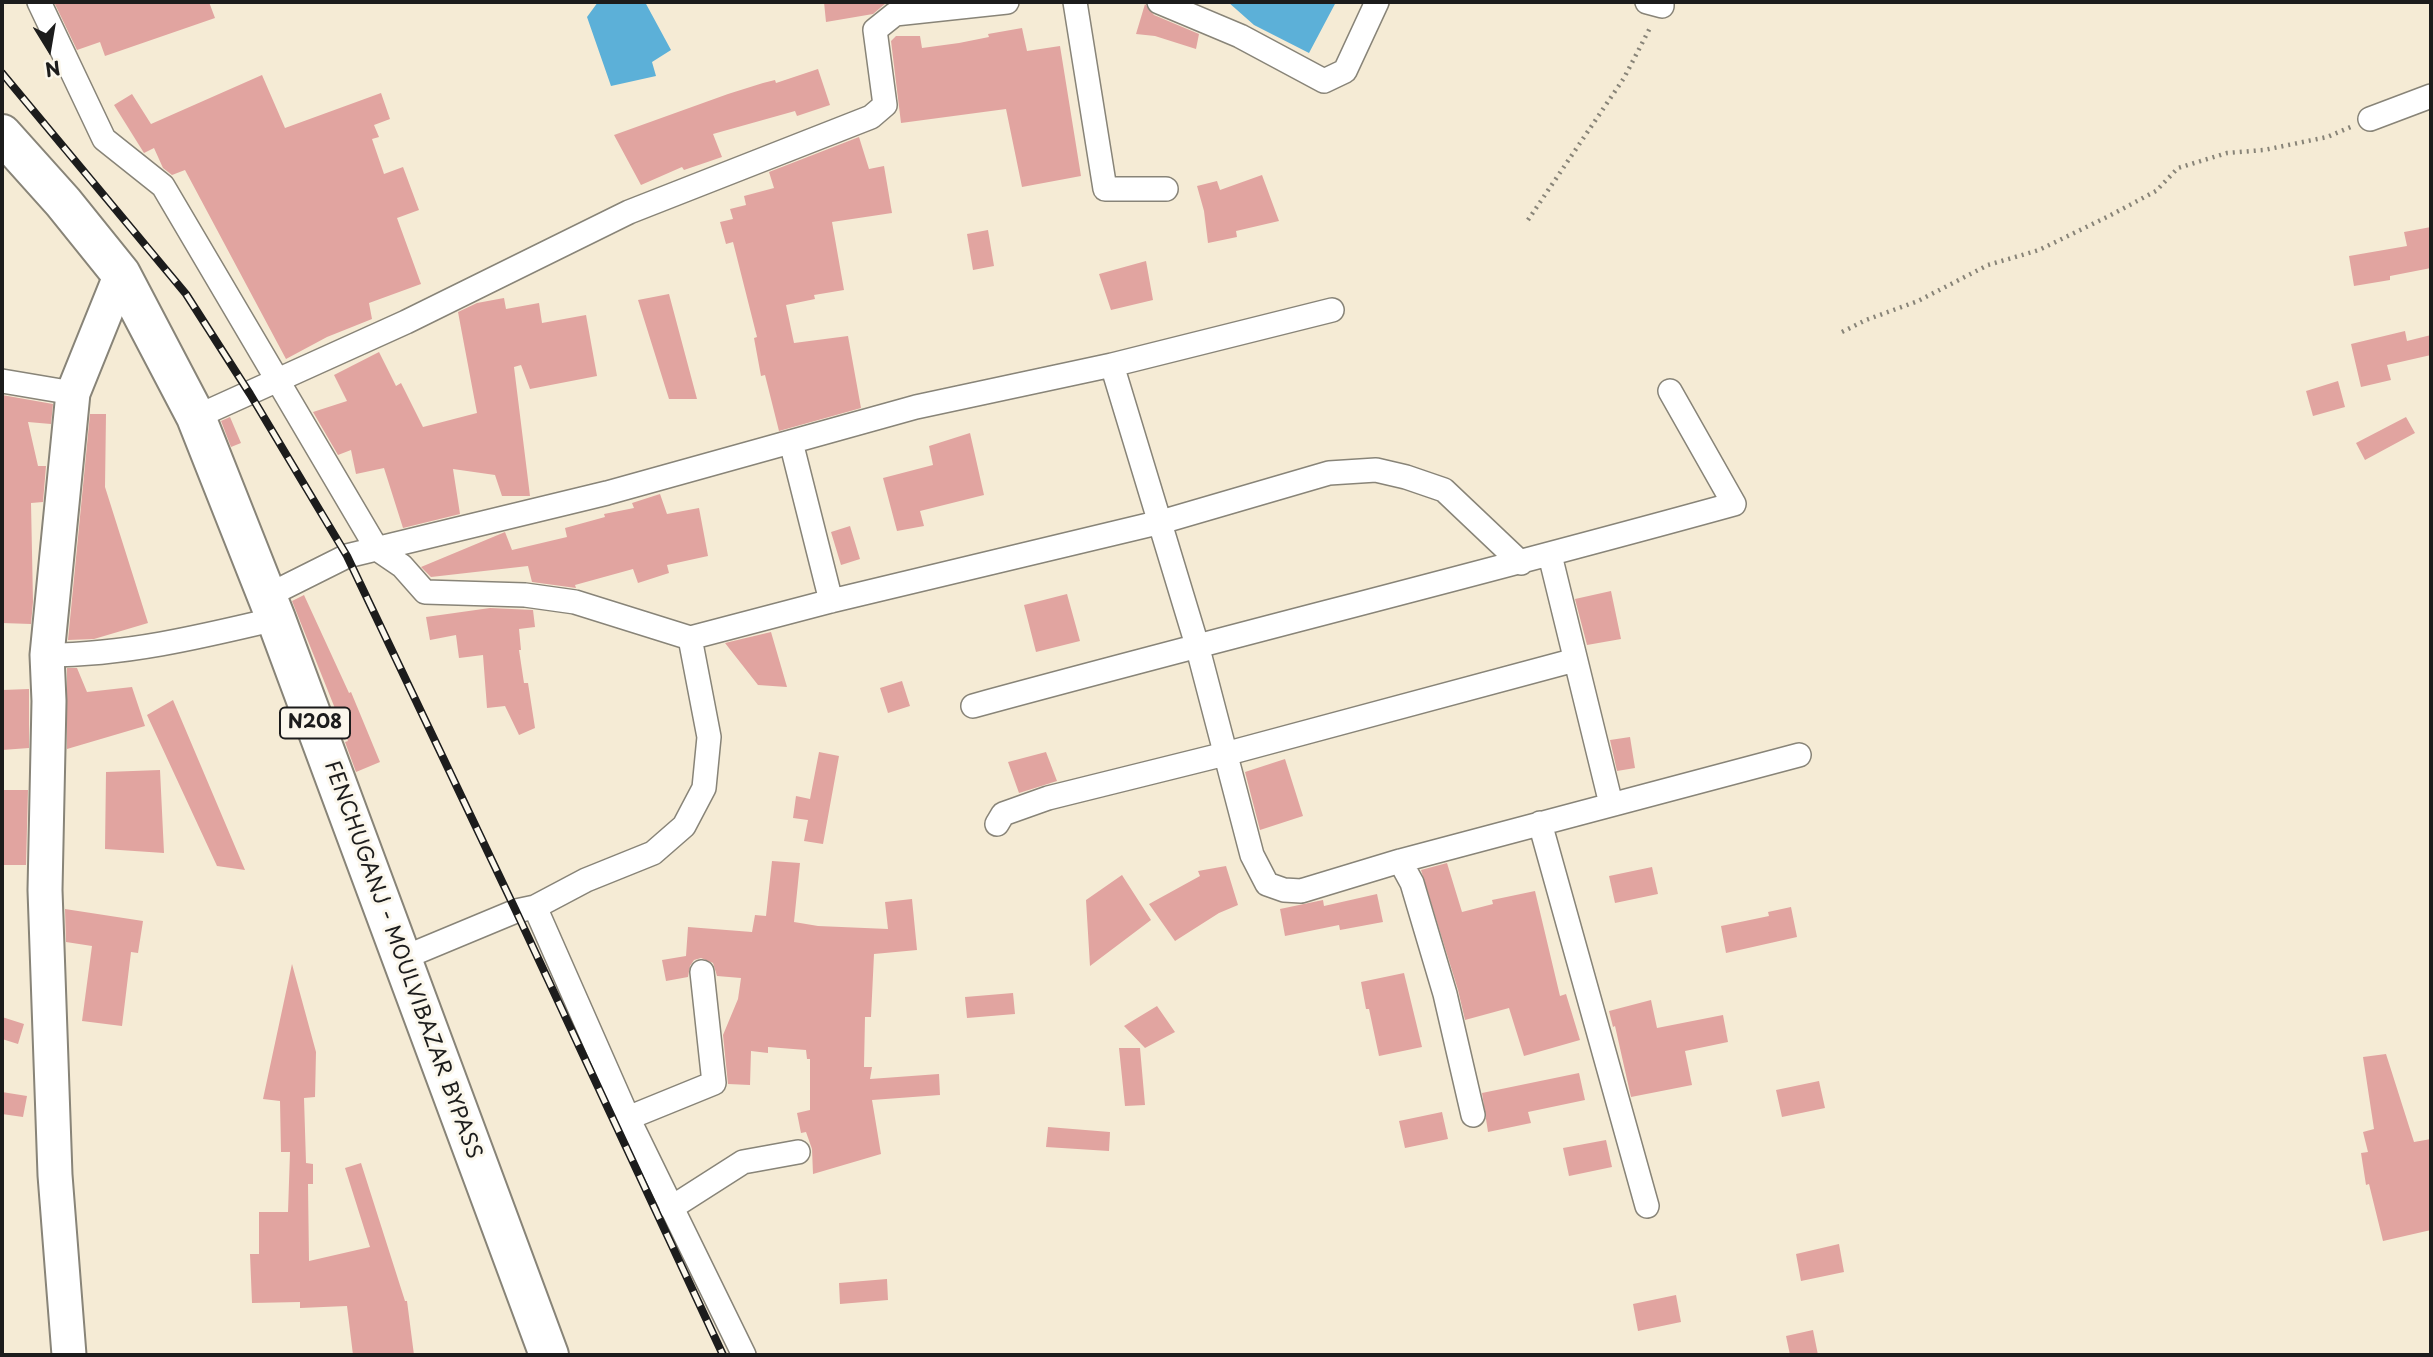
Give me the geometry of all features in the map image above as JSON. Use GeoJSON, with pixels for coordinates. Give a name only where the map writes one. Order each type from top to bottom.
{"type":"FeatureCollection","features":[{"type":"Feature","properties":{"kind":"highway","name":"FENCHUGANJ - MOULVIBAZAR BYPASS"},"geometry":{"type":"LineString","coordinates":[[2,134],[63,202],[121,274],[196,417],[403,958],[549,1355]]}},
{"type":"Feature","properties":{"kind":"street"},"geometry":{"type":"LineString","coordinates":[[39,2],[104,139],[163,186],[377,549],[402,566],[425,592],[525,595],[575,602],[690,638],[831,601],[1161,522],[1329,474],[1376,470],[1444,490],[1521,563]]}},
{"type":"Feature","properties":{"kind":"street"},"geometry":{"type":"LineString","coordinates":[[196,417],[406,322],[629,212],[871,117],[885,105],[875,30],[895,14],[1007,2]]}},
{"type":"Feature","properties":{"kind":"street"},"geometry":{"type":"LineString","coordinates":[[1075,2],[1105,189],[1166,189]]}},
{"type":"Feature","properties":{"kind":"street"},"geometry":{"type":"LineString","coordinates":[[1160,2],[1240,36],[1324,81],[1345,71],[1377,2]]}},
{"type":"Feature","properties":{"kind":"street"},"geometry":{"type":"LineString","coordinates":[[2370,119],[2431,96]]}},
{"type":"Feature","properties":{"kind":"street"},"geometry":{"type":"LineString","coordinates":[[69,1355],[54,1175],[44,890],[49,701],[47,656],[74,393],[121,274]]}},
{"type":"Feature","properties":{"kind":"street"},"geometry":{"type":"LineString","coordinates":[[47,656],[92,655],[164,645],[271,608],[347,556],[607,493],[916,407],[1112,365],[1332,310]]}},
{"type":"Feature","properties":{"kind":"street"},"geometry":{"type":"LineString","coordinates":[[1112,365],[1197,645],[1252,855],[1267,884],[1284,890],[1301,891],[1400,861],[1799,755]]}},
{"type":"Feature","properties":{"kind":"street"},"geometry":{"type":"LineString","coordinates":[[2,381],[74,393]]}},
{"type":"Feature","properties":{"kind":"street"},"geometry":{"type":"LineString","coordinates":[[973,706],[1197,645],[1521,563],[1734,504],[1670,391]]}},
{"type":"Feature","properties":{"kind":"street"},"geometry":{"type":"LineString","coordinates":[[791,442],[831,601]]}},
{"type":"Feature","properties":{"kind":"street"},"geometry":{"type":"LineString","coordinates":[[1550,555],[1611,804]]}},
{"type":"Feature","properties":{"kind":"street"},"geometry":{"type":"LineString","coordinates":[[403,958],[516,911],[535,907],[586,880],[653,853],[684,826],[704,788],[709,737],[690,638]]}},
{"type":"Feature","properties":{"kind":"street"},"geometry":{"type":"LineString","coordinates":[[997,824],[1003,814],[1048,798],[1225,754],[1575,660]]}},
{"type":"Feature","properties":{"kind":"street"},"geometry":{"type":"LineString","coordinates":[[1540,823],[1647,1206]]}},
{"type":"Feature","properties":{"kind":"street"},"geometry":{"type":"LineString","coordinates":[[1400,861],[1412,883],[1445,994],[1474,1115]]}},
{"type":"Feature","properties":{"kind":"street"},"geometry":{"type":"LineString","coordinates":[[535,907],[628,1118],[744,1355]]}},
{"type":"Feature","properties":{"kind":"street"},"geometry":{"type":"LineString","coordinates":[[628,1118],[713,1083],[702,972]]}},
{"type":"Feature","properties":{"kind":"street"},"geometry":{"type":"LineString","coordinates":[[671,1208],[743,1162],[798,1152]]}},
{"type":"Feature","properties":{"kind":"path"},"geometry":{"type":"LineString","coordinates":[[1528,220],[1624,78],[1657,3]]}},
{"type":"Feature","properties":{"kind":"path"},"geometry":{"type":"LineString","coordinates":[[1842,332],[1918,301],[1988,265],[2039,250],[2156,191],[2178,168],[2227,153],[2264,150],[2327,137],[2370,119]]}},
{"type":"Feature","properties":{"kind":"water"},"geometry":{"type":"Polygon","coordinates":[[[598,2],[645,2],[671,50],[652,62],[656,76],[611,86],[587,17],[598,2]]]}},
{"type":"Feature","properties":{"kind":"water"},"geometry":{"type":"Polygon","coordinates":[[[1228,2],[1336,2],[1309,53],[1254,25],[1228,2]]]}},
{"type":"Feature","properties":{"kind":"building"},"geometry":{"type":"Polygon","coordinates":[[[54,2],[209,2],[215,18],[105,56],[100,42],[77,50],[54,2]]]}},
{"type":"Feature","properties":{"kind":"building"},"geometry":{"type":"Polygon","coordinates":[[[824,2],[886,3],[873,14],[826,22],[824,2]]]}},
{"type":"Feature","properties":{"kind":"building"},"geometry":{"type":"Polygon","coordinates":[[[1145,4],[1154,15],[1199,34],[1196,49],[1155,36],[1136,34],[1145,4]]]}},
{"type":"Feature","properties":{"kind":"building"},"geometry":{"type":"Polygon","coordinates":[[[1022,28],[1027,51],[1060,46],[1081,176],[1022,187],[1006,109],[901,123],[891,41],[896,36],[920,36],[922,48],[989,37],[988,34],[1022,28]]]}},
{"type":"Feature","properties":{"kind":"building"},"geometry":{"type":"Polygon","coordinates":[[[818,69],[830,105],[797,116],[795,111],[713,134],[722,157],[684,170],[682,167],[641,185],[614,135],[728,94],[775,80],[776,83],[818,69]]]}},
{"type":"Feature","properties":{"kind":"building"},"geometry":{"type":"Polygon","coordinates":[[[262,75],[285,128],[381,93],[390,119],[374,125],[379,137],[372,139],[384,174],[403,167],[419,210],[397,218],[421,284],[369,303],[372,319],[327,337],[286,359],[185,170],[172,175],[163,168],[154,148],[144,153],[114,105],[132,94],[151,124],[262,75]]]}},
{"type":"Feature","properties":{"kind":"building"},"geometry":{"type":"Polygon","coordinates":[[[859,137],[869,169],[884,166],[892,213],[832,222],[844,290],[814,295],[815,299],[786,305],[794,343],[848,336],[861,408],[779,431],[765,375],[761,376],[754,338],[757,337],[733,242],[726,244],[720,222],[733,219],[730,209],[746,205],[744,196],[774,188],[769,172],[859,137]]]}},
{"type":"Feature","properties":{"kind":"building"},"geometry":{"type":"Polygon","coordinates":[[[1262,175],[1279,221],[1236,231],[1237,237],[1208,243],[1204,211],[1197,186],[1217,181],[1220,190],[1262,175]]]}},
{"type":"Feature","properties":{"kind":"building"},"geometry":{"type":"Polygon","coordinates":[[[2431,227],[2431,268],[2390,276],[2390,280],[2354,286],[2349,256],[2407,246],[2404,232],[2431,227]]]}},
{"type":"Feature","properties":{"kind":"building"},"geometry":{"type":"Polygon","coordinates":[[[988,230],[994,266],[973,270],[967,234],[988,230]]]}},
{"type":"Feature","properties":{"kind":"building"},"geometry":{"type":"Polygon","coordinates":[[[1146,261],[1153,300],[1111,310],[1099,274],[1146,261]]]}},
{"type":"Feature","properties":{"kind":"building"},"geometry":{"type":"Polygon","coordinates":[[[669,294],[697,399],[669,399],[638,300],[669,294]]]}},
{"type":"Feature","properties":{"kind":"building"},"geometry":{"type":"Polygon","coordinates":[[[504,298],[506,309],[539,303],[542,323],[586,315],[597,376],[530,389],[521,365],[514,367],[530,496],[502,496],[495,475],[453,469],[460,514],[403,528],[384,468],[356,474],[351,450],[338,455],[313,412],[347,401],[334,375],[379,352],[396,386],[401,383],[423,427],[477,413],[458,312],[477,303],[504,298]]]}},
{"type":"Feature","properties":{"kind":"building"},"geometry":{"type":"Polygon","coordinates":[[[2405,331],[2407,341],[2431,335],[2431,355],[2387,365],[2391,380],[2361,387],[2351,344],[2405,331]]]}},
{"type":"Feature","properties":{"kind":"building"},"geometry":{"type":"Polygon","coordinates":[[[2338,381],[2345,407],[2313,416],[2306,391],[2338,381]]]}},
{"type":"Feature","properties":{"kind":"building"},"geometry":{"type":"Polygon","coordinates":[[[2,395],[53,404],[51,424],[28,422],[38,466],[46,466],[43,502],[31,503],[31,624],[2,623],[2,395]]]}},
{"type":"Feature","properties":{"kind":"building"},"geometry":{"type":"Polygon","coordinates":[[[90,414],[106,414],[105,487],[148,623],[94,639],[68,640],[90,414]]]}},
{"type":"Feature","properties":{"kind":"building"},"geometry":{"type":"Polygon","coordinates":[[[230,417],[241,443],[231,447],[221,421],[230,417]]]}},
{"type":"Feature","properties":{"kind":"building"},"geometry":{"type":"Polygon","coordinates":[[[2406,417],[2415,433],[2365,460],[2356,443],[2406,417]]]}},
{"type":"Feature","properties":{"kind":"building"},"geometry":{"type":"Polygon","coordinates":[[[970,433],[984,495],[920,511],[924,526],[897,531],[883,478],[933,465],[929,446],[970,433]]]}},
{"type":"Feature","properties":{"kind":"building"},"geometry":{"type":"Polygon","coordinates":[[[660,494],[667,514],[699,508],[708,556],[667,565],[669,573],[638,583],[633,569],[575,585],[576,588],[532,582],[528,566],[431,577],[421,567],[505,532],[512,550],[567,537],[565,528],[605,517],[604,514],[634,508],[632,503],[660,494]]]}},
{"type":"Feature","properties":{"kind":"building"},"geometry":{"type":"Polygon","coordinates":[[[850,526],[860,559],[841,565],[831,532],[850,526]]]}},
{"type":"Feature","properties":{"kind":"building"},"geometry":{"type":"Polygon","coordinates":[[[1611,591],[1621,639],[1587,645],[1575,599],[1611,591]]]}},
{"type":"Feature","properties":{"kind":"building"},"geometry":{"type":"Polygon","coordinates":[[[1067,594],[1080,641],[1036,652],[1024,605],[1067,594]]]}},
{"type":"Feature","properties":{"kind":"building"},"geometry":{"type":"Polygon","coordinates":[[[304,595],[349,693],[351,692],[380,762],[356,772],[345,742],[348,741],[292,601],[304,595]]]}},
{"type":"Feature","properties":{"kind":"building"},"geometry":{"type":"Polygon","coordinates":[[[490,608],[533,610],[535,627],[519,629],[519,650],[524,683],[528,683],[535,728],[519,735],[505,706],[487,708],[483,655],[459,658],[456,635],[430,640],[426,617],[490,608]]]}},
{"type":"Feature","properties":{"kind":"building"},"geometry":{"type":"Polygon","coordinates":[[[771,632],[787,687],[758,685],[725,643],[771,632]]]}},
{"type":"Feature","properties":{"kind":"building"},"geometry":{"type":"Polygon","coordinates":[[[67,668],[77,668],[87,692],[132,687],[145,726],[67,749],[67,668]]]}},
{"type":"Feature","properties":{"kind":"building"},"geometry":{"type":"Polygon","coordinates":[[[902,681],[910,706],[888,713],[880,688],[902,681]]]}},
{"type":"Feature","properties":{"kind":"building"},"geometry":{"type":"Polygon","coordinates":[[[29,689],[29,748],[2,750],[2,690],[29,689]]]}},
{"type":"Feature","properties":{"kind":"building"},"geometry":{"type":"Polygon","coordinates":[[[173,700],[245,870],[217,866],[147,715],[173,700]]]}},
{"type":"Feature","properties":{"kind":"building"},"geometry":{"type":"Polygon","coordinates":[[[1630,737],[1635,768],[1617,771],[1610,740],[1630,737]]]}},
{"type":"Feature","properties":{"kind":"building"},"geometry":{"type":"Polygon","coordinates":[[[819,752],[839,756],[823,844],[804,841],[808,820],[793,818],[796,796],[810,799],[819,752]]]}},
{"type":"Feature","properties":{"kind":"building"},"geometry":{"type":"Polygon","coordinates":[[[1046,752],[1057,781],[1019,793],[1008,762],[1046,752]]]}},
{"type":"Feature","properties":{"kind":"building"},"geometry":{"type":"Polygon","coordinates":[[[1285,759],[1303,816],[1260,830],[1245,772],[1285,759]]]}},
{"type":"Feature","properties":{"kind":"building"},"geometry":{"type":"Polygon","coordinates":[[[160,770],[164,853],[105,849],[106,772],[160,770]]]}},
{"type":"Feature","properties":{"kind":"building"},"geometry":{"type":"Polygon","coordinates":[[[2,790],[28,790],[26,865],[2,865],[2,790]]]}},
{"type":"Feature","properties":{"kind":"building"},"geometry":{"type":"Polygon","coordinates":[[[772,861],[800,863],[794,922],[818,926],[888,929],[885,902],[912,899],[917,950],[874,954],[871,1017],[865,1017],[864,1067],[872,1067],[870,1079],[939,1074],[940,1095],[872,1100],[881,1154],[813,1174],[812,1149],[806,1132],[801,1133],[797,1113],[810,1110],[810,1059],[807,1059],[806,1050],[768,1047],[768,1053],[751,1051],[750,1085],[728,1084],[723,1035],[738,999],[741,978],[717,976],[713,963],[701,958],[694,960],[688,977],[666,981],[662,960],[686,956],[688,927],[752,932],[755,915],[766,916],[772,861]]]}},
{"type":"Feature","properties":{"kind":"building"},"geometry":{"type":"Polygon","coordinates":[[[1447,863],[1462,912],[1493,904],[1492,900],[1535,891],[1560,996],[1566,994],[1580,1040],[1524,1056],[1509,1008],[1465,1020],[1421,870],[1447,863]]]}},
{"type":"Feature","properties":{"kind":"building"},"geometry":{"type":"Polygon","coordinates":[[[1226,866],[1238,905],[1219,913],[1175,941],[1149,904],[1200,876],[1198,871],[1226,866]]]}},
{"type":"Feature","properties":{"kind":"building"},"geometry":{"type":"Polygon","coordinates":[[[1652,867],[1658,894],[1615,903],[1609,876],[1652,867]]]}},
{"type":"Feature","properties":{"kind":"building"},"geometry":{"type":"Polygon","coordinates":[[[1122,875],[1151,920],[1090,966],[1086,900],[1122,875]]]}},
{"type":"Feature","properties":{"kind":"building"},"geometry":{"type":"Polygon","coordinates":[[[1377,894],[1383,922],[1340,930],[1339,925],[1285,936],[1280,909],[1323,900],[1324,906],[1377,894]]]}},
{"type":"Feature","properties":{"kind":"building"},"geometry":{"type":"Polygon","coordinates":[[[1791,907],[1797,937],[1726,953],[1721,926],[1769,916],[1768,912],[1791,907]]]}},
{"type":"Feature","properties":{"kind":"building"},"geometry":{"type":"Polygon","coordinates":[[[65,909],[143,921],[138,953],[131,952],[122,1026],[82,1021],[92,946],[66,942],[65,909]]]}},
{"type":"Feature","properties":{"kind":"building"},"geometry":{"type":"Polygon","coordinates":[[[292,964],[316,1052],[315,1097],[304,1098],[306,1163],[313,1164],[313,1184],[308,1184],[309,1261],[370,1247],[345,1168],[361,1163],[407,1301],[414,1355],[353,1355],[347,1306],[300,1308],[300,1302],[252,1303],[250,1254],[259,1254],[259,1212],[288,1212],[290,1152],[281,1152],[280,1101],[263,1099],[292,964]]]}},
{"type":"Feature","properties":{"kind":"building"},"geometry":{"type":"Polygon","coordinates":[[[1404,973],[1422,1047],[1379,1056],[1361,982],[1404,973]]]}},
{"type":"Feature","properties":{"kind":"building"},"geometry":{"type":"Polygon","coordinates":[[[1013,993],[1015,1014],[967,1018],[965,997],[1013,993]]]}},
{"type":"Feature","properties":{"kind":"building"},"geometry":{"type":"Polygon","coordinates":[[[1651,1000],[1657,1028],[1723,1015],[1728,1042],[1685,1051],[1692,1085],[1631,1097],[1609,1011],[1651,1000]]]}},
{"type":"Feature","properties":{"kind":"building"},"geometry":{"type":"Polygon","coordinates":[[[1157,1006],[1175,1032],[1145,1048],[1124,1026],[1157,1006]]]}},
{"type":"Feature","properties":{"kind":"building"},"geometry":{"type":"Polygon","coordinates":[[[2,1017],[24,1024],[18,1044],[2,1039],[2,1017]]]}},
{"type":"Feature","properties":{"kind":"building"},"geometry":{"type":"Polygon","coordinates":[[[1119,1048],[1140,1048],[1145,1105],[1125,1106],[1119,1048]]]}},
{"type":"Feature","properties":{"kind":"building"},"geometry":{"type":"Polygon","coordinates":[[[2386,1054],[2414,1142],[2431,1139],[2431,1230],[2383,1241],[2369,1184],[2366,1185],[2361,1153],[2368,1152],[2363,1132],[2374,1129],[2363,1057],[2386,1054]]]}},
{"type":"Feature","properties":{"kind":"building"},"geometry":{"type":"Polygon","coordinates":[[[1579,1073],[1585,1100],[1528,1112],[1531,1123],[1488,1132],[1482,1093],[1579,1073]]]}},
{"type":"Feature","properties":{"kind":"building"},"geometry":{"type":"Polygon","coordinates":[[[1819,1081],[1825,1108],[1782,1117],[1776,1090],[1819,1081]]]}},
{"type":"Feature","properties":{"kind":"building"},"geometry":{"type":"Polygon","coordinates":[[[2,1092],[27,1096],[23,1117],[2,1114],[2,1092]]]}},
{"type":"Feature","properties":{"kind":"building"},"geometry":{"type":"Polygon","coordinates":[[[1442,1112],[1448,1139],[1405,1148],[1399,1121],[1442,1112]]]}},
{"type":"Feature","properties":{"kind":"building"},"geometry":{"type":"Polygon","coordinates":[[[1048,1127],[1110,1132],[1109,1151],[1046,1147],[1048,1127]]]}},
{"type":"Feature","properties":{"kind":"building"},"geometry":{"type":"Polygon","coordinates":[[[1606,1140],[1612,1167],[1569,1176],[1563,1148],[1606,1140]]]}},
{"type":"Feature","properties":{"kind":"building"},"geometry":{"type":"Polygon","coordinates":[[[1839,1244],[1844,1272],[1801,1281],[1796,1254],[1839,1244]]]}},
{"type":"Feature","properties":{"kind":"building"},"geometry":{"type":"Polygon","coordinates":[[[887,1279],[888,1300],[840,1304],[839,1283],[887,1279]]]}},
{"type":"Feature","properties":{"kind":"building"},"geometry":{"type":"Polygon","coordinates":[[[1676,1295],[1681,1322],[1638,1331],[1633,1304],[1676,1295]]]}},
{"type":"Feature","properties":{"kind":"building"},"geometry":{"type":"Polygon","coordinates":[[[1813,1330],[1818,1355],[1790,1355],[1786,1336],[1813,1330]]]}},
{"type":"Feature","properties":{"kind":"railway"},"geometry":{"type":"LineString","coordinates":[[2,73],[186,294],[250,394],[347,556],[723,1355]]}}]}
